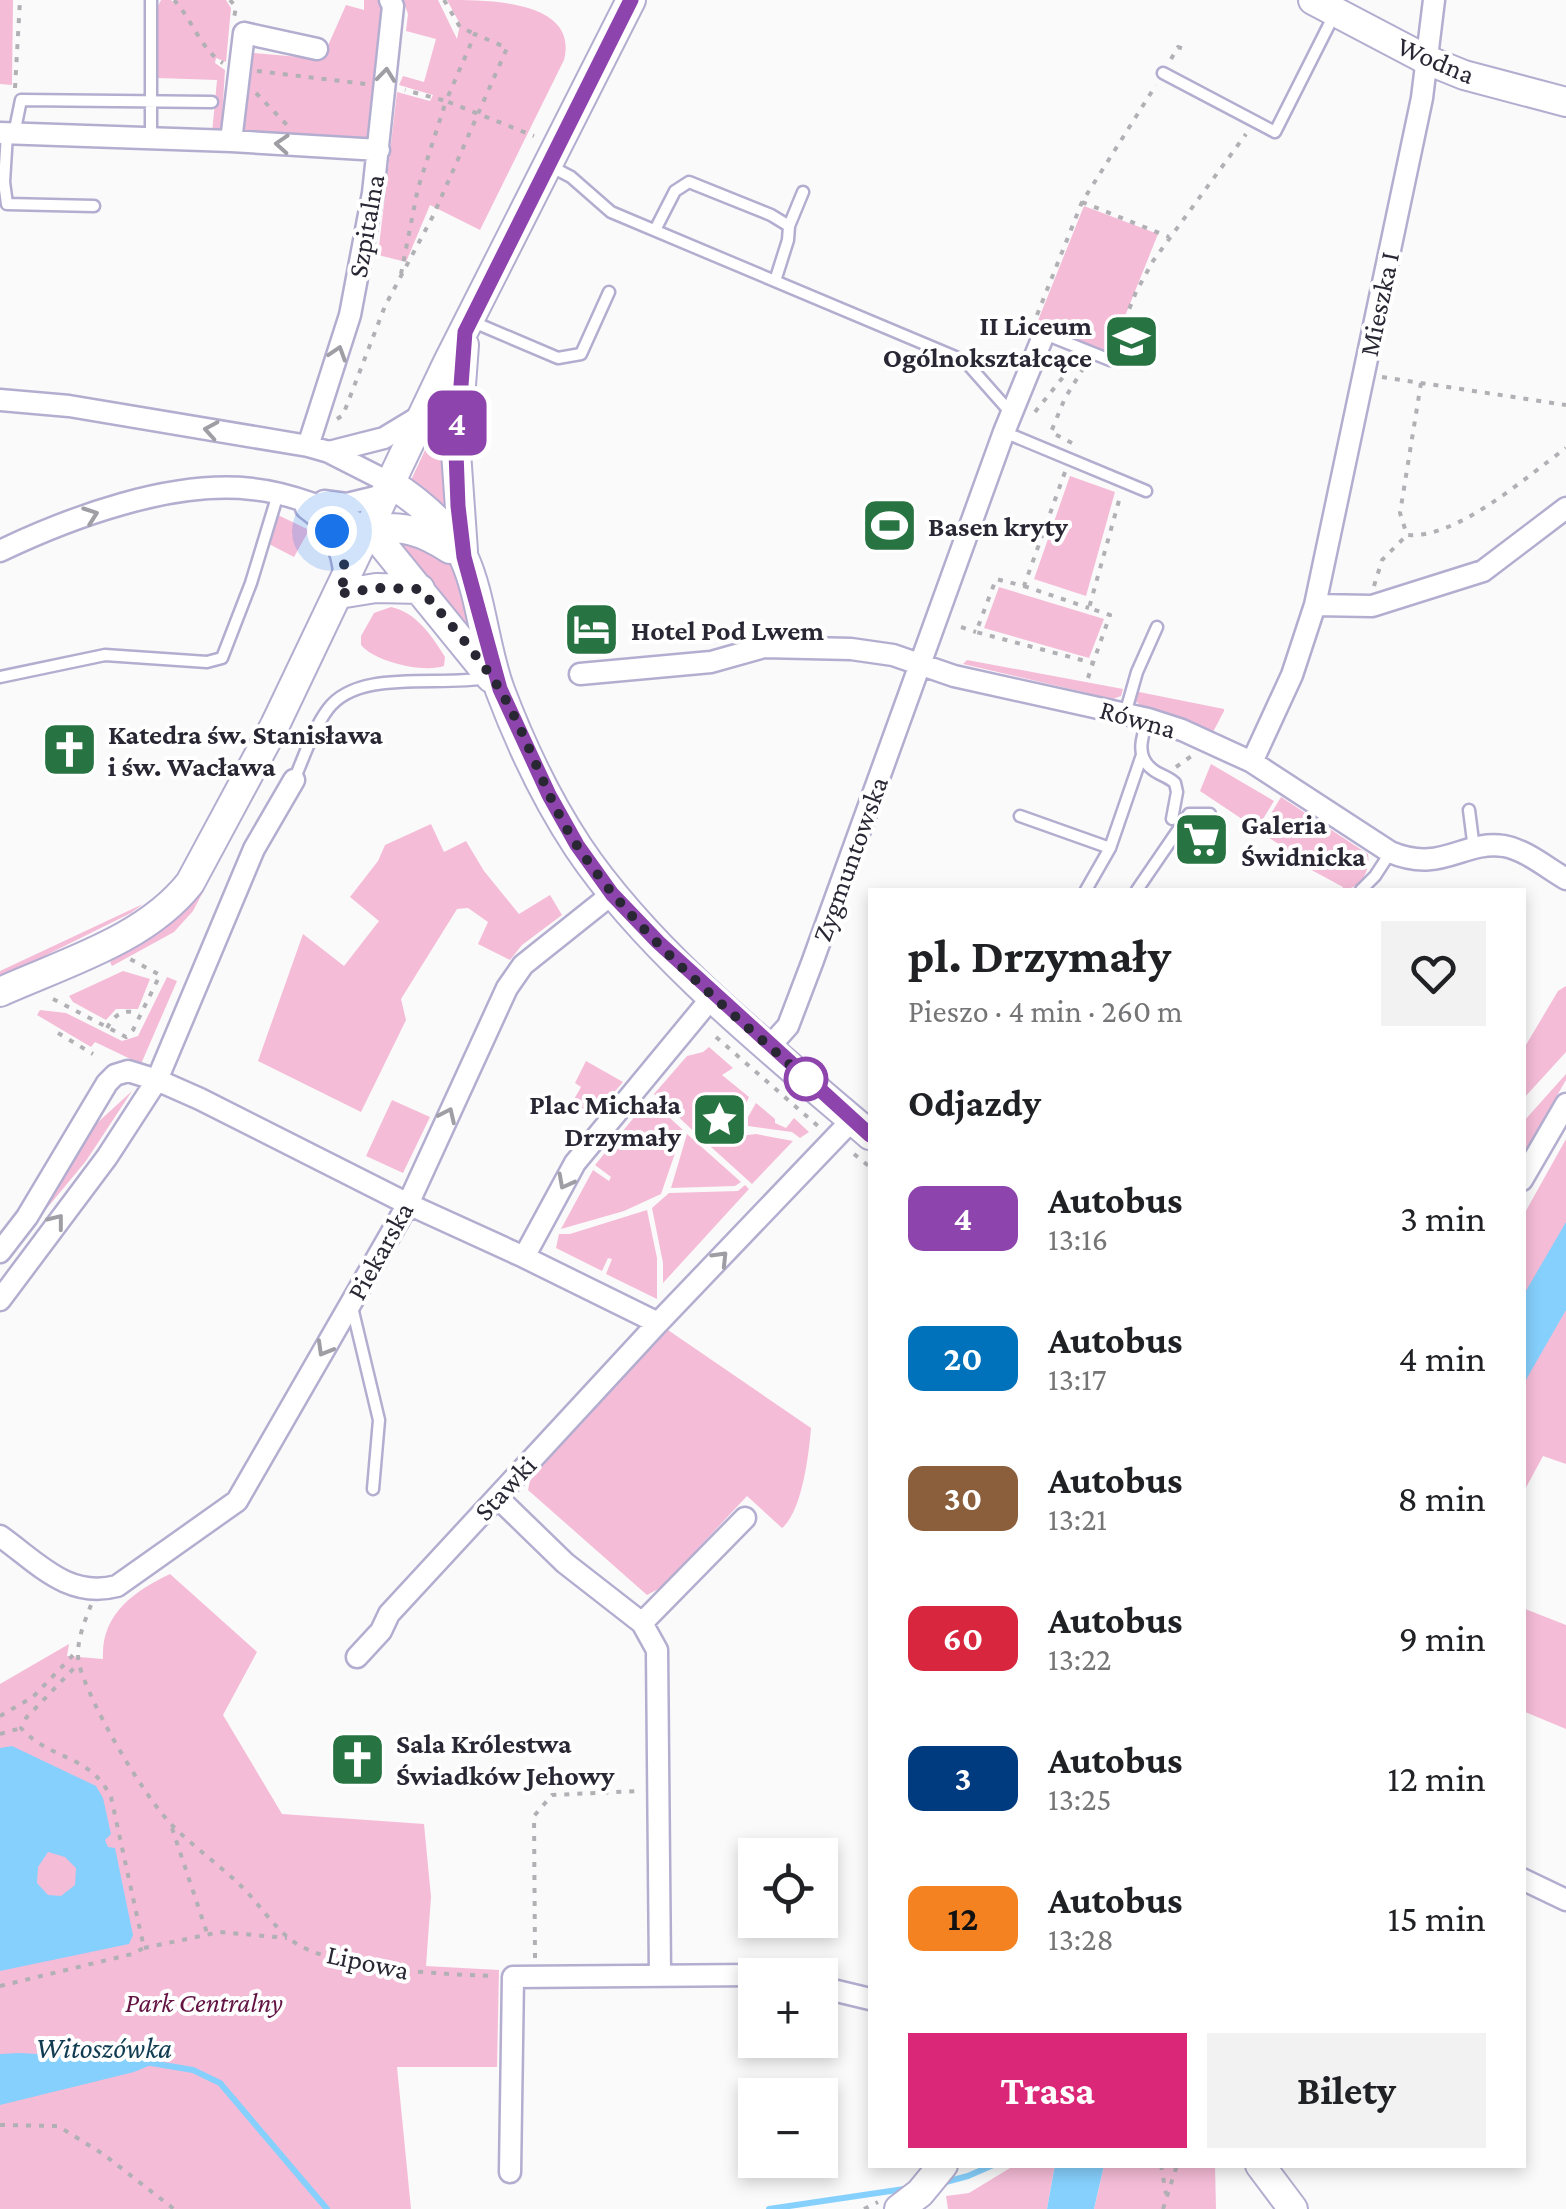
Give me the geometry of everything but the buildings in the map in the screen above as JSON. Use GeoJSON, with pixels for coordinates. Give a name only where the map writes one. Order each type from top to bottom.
{"type":"FeatureCollection","features":[{"type":"Feature","properties":{"kind":"street","name":"Szpitalna"},"geometry":{"type":"LineString","coordinates":[[308,446],[350,315],[379,150],[393,6],[390,0]]}},
{"type":"Feature","properties":{"kind":"street"},"geometry":{"type":"LineString","coordinates":[[0,992],[123,936],[175,902],[190,883],[275,725],[387,489],[631,0]]}},
{"type":"Feature","properties":{"kind":"street","name":"Mieszka I"},"geometry":{"type":"LineString","coordinates":[[1315,606],[1422,98],[1434,0]]}},
{"type":"Feature","properties":{"kind":"street","name":"Wodna"},"geometry":{"type":"LineString","coordinates":[[1324,6],[1464,75],[1566,102]]}},
{"type":"Feature","properties":{"kind":"street"},"geometry":{"type":"LineString","coordinates":[[231,141],[244,33],[317,48]]}},
{"type":"Feature","properties":{"kind":"street"},"geometry":{"type":"LineString","coordinates":[[7,134],[379,150]]}},
{"type":"Feature","properties":{"kind":"street"},"geometry":{"type":"LineString","coordinates":[[0,1252],[27,1216],[107,1083],[128,1071],[200,1098],[408,1204],[658,1323],[852,1132],[770,1046],[713,996],[612,894],[577,845],[549,795],[495,683],[464,557],[458,506],[456,452],[468,326]]}},
{"type":"Feature","properties":{"kind":"street","name":"Zygmuntowska"},"geometry":{"type":"LineString","coordinates":[[770,1046],[788,1026],[1044,334]]}},
{"type":"Feature","properties":{"kind":"street"},"geometry":{"type":"LineString","coordinates":[[0,400],[70,406],[329,452],[440,524],[464,557]]}},
{"type":"Feature","properties":{"kind":"street"},"geometry":{"type":"LineString","coordinates":[[329,452],[384,438],[424,414]]}},
{"type":"Feature","properties":{"kind":"street"},"geometry":{"type":"LineString","coordinates":[[0,552],[108,509],[186,491],[253,489],[347,504],[387,489]]}},
{"type":"Feature","properties":{"kind":"street"},"geometry":{"type":"LineString","coordinates":[[285,496],[368,528],[397,527],[424,532],[464,557]]}},
{"type":"Feature","properties":{"kind":"street"},"geometry":{"type":"LineString","coordinates":[[285,496],[321,518],[332,531],[340,545],[342,586]]}},
{"type":"Feature","properties":{"kind":"street"},"geometry":{"type":"LineString","coordinates":[[1252,762],[1292,674],[1315,606],[1372,606],[1483,571],[1566,508]]}},
{"type":"Feature","properties":{"kind":"street"},"geometry":{"type":"LineString","coordinates":[[368,528],[495,683]]}},
{"type":"Feature","properties":{"kind":"street"},"geometry":{"type":"LineString","coordinates":[[342,586],[420,589]]}},
{"type":"Feature","properties":{"kind":"street","name":"Równa"},"geometry":{"type":"LineString","coordinates":[[580,674],[712,662],[764,647],[851,649],[893,655],[922,667],[1182,730],[1252,762],[1390,852]]}},
{"type":"Feature","properties":{"kind":"street"},"geometry":{"type":"LineString","coordinates":[[0,1300],[107,1157],[157,1080],[238,882],[294,780]]}},
{"type":"Feature","properties":{"kind":"street"},"geometry":{"type":"LineString","coordinates":[[1390,852],[1409,860],[1430,861],[1504,846],[1520,851],[1566,879]]}},
{"type":"Feature","properties":{"kind":"street","name":"Piekarska"},"geometry":{"type":"LineString","coordinates":[[107,1589],[237,1501],[408,1204],[507,988],[522,965],[612,894]]}},
{"type":"Feature","properties":{"kind":"street"},"geometry":{"type":"LineString","coordinates":[[524,1257],[576,1163],[713,996]]}},
{"type":"Feature","properties":{"kind":"street"},"geometry":{"type":"LineString","coordinates":[[1526,1173],[1566,1104]]}},
{"type":"Feature","properties":{"kind":"street","name":"Stawki"},"geometry":{"type":"LineString","coordinates":[[357,1657],[381,1631],[389,1614],[658,1323]]}},
{"type":"Feature","properties":{"kind":"street"},"geometry":{"type":"LineString","coordinates":[[497,1498],[566,1563],[642,1623],[658,1650],[660,1974]]}},
{"type":"Feature","properties":{"kind":"street"},"geometry":{"type":"LineString","coordinates":[[642,1623],[745,1518]]}},
{"type":"Feature","properties":{"kind":"street"},"geometry":{"type":"LineString","coordinates":[[0,1536],[73,1588],[107,1589]]}},
{"type":"Feature","properties":{"kind":"street"},"geometry":{"type":"LineString","coordinates":[[1526,1880],[1566,1900]]}},
{"type":"Feature","properties":{"kind":"street"},"geometry":{"type":"LineString","coordinates":[[510,2172],[521,1977],[738,1975]]}},
{"type":"Feature","properties":{"kind":"street"},"geometry":{"type":"LineString","coordinates":[[838,1991],[868,1998]]}},
{"type":"Feature","properties":{"kind":"street"},"geometry":{"type":"LineString","coordinates":[[916,2204],[941,2168]]}},
{"type":"Feature","properties":{"kind":"street"},"geometry":{"type":"LineString","coordinates":[[1262,2168],[1292,2209]]}},
{"type":"Feature","properties":{"kind":"lane"},"geometry":{"type":"LineString","coordinates":[[151,0],[151,139]]}},
{"type":"Feature","properties":{"kind":"lane"},"geometry":{"type":"LineString","coordinates":[[1163,73],[1275,132],[1324,6]]}},
{"type":"Feature","properties":{"kind":"lane"},"geometry":{"type":"LineString","coordinates":[[94,206],[7,204],[7,134],[21,100],[212,102]]}},
{"type":"Feature","properties":{"kind":"lane"},"geometry":{"type":"LineString","coordinates":[[548,165],[570,177],[611,212],[965,362],[1012,428],[1070,460],[1146,491]]}},
{"type":"Feature","properties":{"kind":"lane"},"geometry":{"type":"LineString","coordinates":[[655,230],[675,191],[689,182],[789,226]]}},
{"type":"Feature","properties":{"kind":"lane"},"geometry":{"type":"LineString","coordinates":[[775,281],[789,226],[803,192]]}},
{"type":"Feature","properties":{"kind":"lane"},"geometry":{"type":"LineString","coordinates":[[468,326],[558,358],[581,354],[609,292]]}},
{"type":"Feature","properties":{"kind":"lane"},"geometry":{"type":"LineString","coordinates":[[1044,334],[1110,360]]}},
{"type":"Feature","properties":{"kind":"lane"},"geometry":{"type":"LineString","coordinates":[[0,676],[105,655],[207,662],[222,658],[285,496]]}},
{"type":"Feature","properties":{"kind":"lane"},"geometry":{"type":"LineString","coordinates":[[1126,714],[1137,672],[1157,627]]}},
{"type":"Feature","properties":{"kind":"lane"},"geometry":{"type":"LineString","coordinates":[[294,780],[329,707],[346,694],[380,683],[495,683]]}},
{"type":"Feature","properties":{"kind":"lane"},"geometry":{"type":"LineString","coordinates":[[1148,720],[1140,740],[1142,755],[1150,768],[1175,783],[1172,819]]}},
{"type":"Feature","properties":{"kind":"lane"},"geometry":{"type":"LineString","coordinates":[[1087,888],[1110,848],[1142,755]]}},
{"type":"Feature","properties":{"kind":"lane"},"geometry":{"type":"LineString","coordinates":[[1469,810],[1474,850]]}},
{"type":"Feature","properties":{"kind":"lane"},"geometry":{"type":"LineString","coordinates":[[1137,888],[1189,814],[1210,814]]}},
{"type":"Feature","properties":{"kind":"lane"},"geometry":{"type":"LineString","coordinates":[[1020,816],[1110,848]]}},
{"type":"Feature","properties":{"kind":"lane"},"geometry":{"type":"LineString","coordinates":[[1363,888],[1376,876],[1390,852]]}},
{"type":"Feature","properties":{"kind":"lane"},"geometry":{"type":"LineString","coordinates":[[351,1302],[380,1420],[373,1489]]}},
{"type":"Feature","properties":{"kind":"path"},"geometry":{"type":"LineString","coordinates":[[14,93],[20,0]]}},
{"type":"Feature","properties":{"kind":"path"},"geometry":{"type":"LineString","coordinates":[[337,420],[343,415],[379,320],[433,216],[507,48],[460,26],[444,0]]}},
{"type":"Feature","properties":{"kind":"path"},"geometry":{"type":"LineString","coordinates":[[400,278],[418,188],[446,101],[475,34]]}},
{"type":"Feature","properties":{"kind":"path"},"geometry":{"type":"LineString","coordinates":[[1044,334],[1032,327],[1082,202],[1178,47],[1187,50]]}},
{"type":"Feature","properties":{"kind":"path"},"geometry":{"type":"LineString","coordinates":[[240,69],[385,86],[478,111],[534,136]]}},
{"type":"Feature","properties":{"kind":"path"},"geometry":{"type":"LineString","coordinates":[[1110,360],[1136,292],[1170,237],[1246,133],[1275,132]]}},
{"type":"Feature","properties":{"kind":"path"},"geometry":{"type":"LineString","coordinates":[[1082,202],[1170,237]]}},
{"type":"Feature","properties":{"kind":"path"},"geometry":{"type":"LineString","coordinates":[[1012,428],[1024,427],[1089,351]]}},
{"type":"Feature","properties":{"kind":"path"},"geometry":{"type":"LineString","coordinates":[[1080,449],[1051,432],[1089,351]]}},
{"type":"Feature","properties":{"kind":"path"},"geometry":{"type":"LineString","coordinates":[[1378,376],[1566,405]]}},
{"type":"Feature","properties":{"kind":"path"},"geometry":{"type":"LineString","coordinates":[[1407,535],[1400,514],[1421,382]]}},
{"type":"Feature","properties":{"kind":"path"},"geometry":{"type":"LineString","coordinates":[[1372,592],[1382,560],[1407,535],[1422,536],[1460,522],[1566,448]]}},
{"type":"Feature","properties":{"kind":"path"},"geometry":{"type":"LineString","coordinates":[[1024,586],[1070,460]]}},
{"type":"Feature","properties":{"kind":"path"},"geometry":{"type":"LineString","coordinates":[[1089,608],[1124,482]]}},
{"type":"Feature","properties":{"kind":"path"},"geometry":{"type":"LineString","coordinates":[[976,632],[996,579],[1110,614],[1088,678]]}},
{"type":"Feature","properties":{"kind":"path"},"geometry":{"type":"LineString","coordinates":[[961,627],[1093,663]]}},
{"type":"Feature","properties":{"kind":"path"},"geometry":{"type":"LineString","coordinates":[[1173,769],[1196,752]]}},
{"type":"Feature","properties":{"kind":"path"},"geometry":{"type":"LineString","coordinates":[[53,999],[126,1036],[160,975],[130,959]]}},
{"type":"Feature","properties":{"kind":"path"},"geometry":{"type":"LineString","coordinates":[[106,1028],[119,1014],[140,1015]]}},
{"type":"Feature","properties":{"kind":"path"},"geometry":{"type":"LineString","coordinates":[[58,1033],[94,1054]]}},
{"type":"Feature","properties":{"kind":"path"},"geometry":{"type":"LineString","coordinates":[[716,1036],[852,1132],[868,1162]]}},
{"type":"Feature","properties":{"kind":"path","name":"Lipowa"},"geometry":{"type":"LineString","coordinates":[[107,1589],[86,1619],[78,1650],[92,1696],[143,1789],[171,1824],[238,1884],[290,1938],[316,1951],[382,1968],[423,1974],[521,1977]]}},
{"type":"Feature","properties":{"kind":"path"},"geometry":{"type":"LineString","coordinates":[[0,1716],[33,1696],[78,1650]]}},
{"type":"Feature","properties":{"kind":"path"},"geometry":{"type":"LineString","coordinates":[[0,1734],[20,1728],[79,1663]]}},
{"type":"Feature","properties":{"kind":"path"},"geometry":{"type":"LineString","coordinates":[[20,1728],[33,1742],[101,1777],[111,1797],[144,1948]]}},
{"type":"Feature","properties":{"kind":"path"},"geometry":{"type":"LineString","coordinates":[[521,1977],[535,1957],[534,1816],[552,1795],[658,1790]]}},
{"type":"Feature","properties":{"kind":"path"},"geometry":{"type":"LineString","coordinates":[[171,1824],[207,1934]]}},
{"type":"Feature","properties":{"kind":"path"},"geometry":{"type":"LineString","coordinates":[[0,1986],[207,1934],[230,1931],[290,1938]]}},
{"type":"Feature","properties":{"kind":"path"},"geometry":{"type":"LineString","coordinates":[[0,2125],[58,2126],[103,2154],[174,2209]]}},
{"type":"Feature","properties":{"kind":"path"},"geometry":{"type":"LineString","coordinates":[[1161,2168],[1166,2199]]}},
{"type":"Feature","properties":{"kind":"path"},"geometry":{"type":"LineString","coordinates":[[1163,2209],[1176,2168]]}},
{"type":"Feature","properties":{"kind":"green space"},"geometry":{"type":"Polygon","coordinates":[[[0,0],[13,0],[12,85],[0,84],[0,0]]]}},
{"type":"Feature","properties":{"kind":"green space"},"geometry":{"type":"Polygon","coordinates":[[[161,0],[175,4],[177,0],[226,0],[231,8],[226,62],[216,58],[215,63],[225,70],[221,133],[212,133],[217,80],[157,78],[156,10],[161,0]]]}},
{"type":"Feature","properties":{"kind":"green space"},"geometry":{"type":"Polygon","coordinates":[[[364,0],[380,0],[384,7],[375,132],[363,143],[242,132],[245,61],[254,53],[322,59],[346,5],[364,10],[364,0]]]}},
{"type":"Feature","properties":{"kind":"green space"},"geometry":{"type":"Polygon","coordinates":[[[403,0],[438,0],[457,39],[460,24],[447,0],[527,8],[558,25],[565,40],[564,60],[480,230],[430,205],[406,262],[378,255],[397,92],[430,101],[433,95],[399,85],[403,76],[424,82],[436,39],[406,31],[408,14],[403,0]]]}},
{"type":"Feature","properties":{"kind":"green space"},"geometry":{"type":"Polygon","coordinates":[[[1084,206],[1158,234],[1109,356],[1042,329],[1037,323],[1084,206]]]}},
{"type":"Feature","properties":{"kind":"green space"},"geometry":{"type":"Polygon","coordinates":[[[435,429],[446,432],[447,515],[411,486],[435,429]]]}},
{"type":"Feature","properties":{"kind":"green space"},"geometry":{"type":"Polygon","coordinates":[[[1070,476],[1115,492],[1086,596],[1034,579],[1070,476]]]}},
{"type":"Feature","properties":{"kind":"green space"},"geometry":{"type":"Polygon","coordinates":[[[278,515],[309,530],[294,557],[269,544],[278,515]]]}},
{"type":"Feature","properties":{"kind":"green space"},"geometry":{"type":"Polygon","coordinates":[[[395,534],[450,559],[470,628],[466,629],[401,556],[395,534]]]}},
{"type":"Feature","properties":{"kind":"green space"},"geometry":{"type":"Polygon","coordinates":[[[999,587],[1104,619],[1089,658],[984,628],[999,587]]]}},
{"type":"Feature","properties":{"kind":"green space"},"geometry":{"type":"Polygon","coordinates":[[[391,607],[422,626],[445,657],[444,666],[400,664],[361,645],[361,636],[374,613],[391,607]]]}},
{"type":"Feature","properties":{"kind":"green space"},"geometry":{"type":"Polygon","coordinates":[[[967,660],[1123,689],[1121,696],[1113,699],[963,664],[967,660]]]}},
{"type":"Feature","properties":{"kind":"green space"},"geometry":{"type":"Polygon","coordinates":[[[1134,691],[1224,711],[1213,732],[1143,707],[1135,701],[1134,691]]]}},
{"type":"Feature","properties":{"kind":"green space"},"geometry":{"type":"Polygon","coordinates":[[[1211,764],[1274,801],[1257,829],[1200,791],[1211,764]]]}},
{"type":"Feature","properties":{"kind":"green space"},"geometry":{"type":"Polygon","coordinates":[[[1281,797],[1368,854],[1368,867],[1359,883],[1343,888],[1293,860],[1296,855],[1260,832],[1281,797]]]}},
{"type":"Feature","properties":{"kind":"green space"},"geometry":{"type":"Polygon","coordinates":[[[242,817],[193,911],[174,932],[112,966],[110,962],[154,932],[198,890],[242,817]]]}},
{"type":"Feature","properties":{"kind":"green space"},"geometry":{"type":"Polygon","coordinates":[[[431,824],[444,852],[466,841],[484,871],[519,914],[550,895],[562,915],[522,945],[510,960],[478,944],[488,922],[468,908],[457,909],[401,999],[406,1020],[361,1112],[258,1061],[303,934],[344,966],[379,921],[350,897],[378,861],[385,845],[431,824]]]}},
{"type":"Feature","properties":{"kind":"green space"},"geometry":{"type":"Polygon","coordinates":[[[143,904],[131,913],[0,978],[0,971],[143,904]]]}},
{"type":"Feature","properties":{"kind":"green space"},"geometry":{"type":"Polygon","coordinates":[[[123,971],[150,979],[138,1009],[116,1009],[106,1020],[69,996],[123,971]]]}},
{"type":"Feature","properties":{"kind":"green space"},"geometry":{"type":"Polygon","coordinates":[[[167,977],[177,981],[141,1064],[95,1042],[91,1047],[37,1015],[40,1010],[66,1013],[122,1041],[138,1036],[167,977]]]}},
{"type":"Feature","properties":{"kind":"green space"},"geometry":{"type":"Polygon","coordinates":[[[1566,986],[1566,1052],[1526,1096],[1526,1045],[1558,991],[1566,986]]]}},
{"type":"Feature","properties":{"kind":"green space"},"geometry":{"type":"Polygon","coordinates":[[[709,1047],[733,1068],[722,1075],[749,1097],[741,1114],[743,1127],[731,1129],[733,1117],[729,1111],[714,1110],[710,1123],[717,1132],[704,1141],[654,1094],[687,1056],[709,1047]]]}},
{"type":"Feature","properties":{"kind":"green space"},"geometry":{"type":"Polygon","coordinates":[[[586,1061],[623,1082],[593,1117],[573,1101],[581,1087],[575,1083],[586,1061]]]}},
{"type":"Feature","properties":{"kind":"green space"},"geometry":{"type":"Polygon","coordinates":[[[1566,1074],[1526,1149],[1526,1119],[1566,1074]]]}},
{"type":"Feature","properties":{"kind":"green space"},"geometry":{"type":"Polygon","coordinates":[[[132,1091],[86,1161],[37,1220],[96,1124],[132,1091]]]}},
{"type":"Feature","properties":{"kind":"green space"},"geometry":{"type":"Polygon","coordinates":[[[649,1099],[683,1130],[661,1194],[624,1211],[561,1229],[593,1170],[609,1181],[611,1177],[595,1165],[649,1099]]]}},
{"type":"Feature","properties":{"kind":"green space"},"geometry":{"type":"Polygon","coordinates":[[[392,1100],[430,1117],[403,1173],[366,1156],[392,1100]]]}},
{"type":"Feature","properties":{"kind":"green space"},"geometry":{"type":"Polygon","coordinates":[[[756,1103],[775,1123],[786,1128],[794,1118],[809,1132],[800,1138],[792,1132],[748,1126],[756,1103]]]}},
{"type":"Feature","properties":{"kind":"green space"},"geometry":{"type":"Polygon","coordinates":[[[687,1134],[741,1182],[735,1186],[671,1188],[687,1134]]]}},
{"type":"Feature","properties":{"kind":"green space"},"geometry":{"type":"Polygon","coordinates":[[[756,1134],[793,1141],[752,1184],[710,1146],[723,1138],[756,1134]]]}},
{"type":"Feature","properties":{"kind":"green space"},"geometry":{"type":"Polygon","coordinates":[[[1566,1139],[1566,1464],[1543,1456],[1526,1487],[1526,1211],[1566,1139]]]}},
{"type":"Feature","properties":{"kind":"green space"},"geometry":{"type":"Polygon","coordinates":[[[745,1185],[749,1189],[663,1283],[652,1208],[669,1193],[738,1191],[745,1185]]]}},
{"type":"Feature","properties":{"kind":"green space"},"geometry":{"type":"Polygon","coordinates":[[[647,1210],[657,1258],[657,1299],[606,1274],[612,1259],[608,1258],[602,1271],[556,1248],[559,1234],[647,1210]]]}},
{"type":"Feature","properties":{"kind":"green space"},"geometry":{"type":"Polygon","coordinates":[[[668,1330],[811,1428],[799,1496],[782,1528],[747,1496],[662,1587],[647,1595],[528,1490],[531,1476],[668,1330]]]}},
{"type":"Feature","properties":{"kind":"green space","name":"Park Centralny"},"geometry":{"type":"Polygon","coordinates":[[[170,1574],[257,1652],[223,1715],[282,1814],[424,1824],[431,1897],[426,1966],[499,1970],[497,2067],[397,2067],[411,2209],[0,2209],[0,1684],[69,1644],[67,1656],[103,1659],[107,1629],[122,1606],[170,1574]]]}},
{"type":"Feature","properties":{"kind":"green space"},"geometry":{"type":"Polygon","coordinates":[[[1526,1609],[1566,1625],[1566,1729],[1526,1712],[1526,1609]]]}},
{"type":"Feature","properties":{"kind":"green space"},"geometry":{"type":"Polygon","coordinates":[[[1010,2168],[1054,2168],[1047,2209],[948,2209],[946,2196],[969,2193],[1010,2168]]]}},
{"type":"Feature","properties":{"kind":"green space"},"geometry":{"type":"Polygon","coordinates":[[[1103,2168],[1215,2168],[1216,2209],[1094,2209],[1103,2168]]]}},
{"type":"Feature","properties":{"kind":"water"},"geometry":{"type":"Polygon","coordinates":[[[1566,1222],[1566,1310],[1526,1380],[1526,1291],[1566,1222]]]}},
{"type":"Feature","properties":{"kind":"water"},"geometry":{"type":"Polygon","coordinates":[[[12,1746],[96,1786],[103,1798],[111,1834],[105,1840],[108,1847],[115,1848],[133,1935],[129,1944],[0,1971],[0,1748],[12,1746]],[[48,1852],[38,1867],[37,1883],[48,1895],[61,1896],[75,1885],[76,1868],[65,1857],[48,1852]]]}},
{"type":"Feature","properties":{"kind":"water"},"geometry":{"type":"Polygon","coordinates":[[[0,2054],[156,2063],[0,2105],[0,2054]]]}},
{"type":"Feature","properties":{"kind":"water"},"geometry":{"type":"Polygon","coordinates":[[[1054,2168],[1103,2168],[1094,2209],[1047,2209],[1054,2168]]]}},
{"type":"Feature","properties":{"kind":"waterway","name":"Witoszówka"},"geometry":{"type":"LineString","coordinates":[[151,2063],[193,2070],[220,2083],[327,2209]]}},
{"type":"Feature","properties":{"kind":"waterway","name":"Witoszówka"},"geometry":{"type":"LineString","coordinates":[[938,2184],[986,2168]]}},
{"type":"Feature","properties":{"kind":"waterway","name":"Witoszówka"},"geometry":{"type":"LineString","coordinates":[[769,2209],[911,2188]]}},
{"type":"Feature","properties":{"kind":"bus line","name":"4"},"geometry":{"type":"LineString","coordinates":[[631,0],[465,332],[456,452],[464,557],[500,689],[577,845],[612,894],[658,942],[868,1133]]}},
{"type":"Feature","properties":{"kind":"place","name":"II Liceum Ogólnokształcące"},"geometry":{"type":"Point","coordinates":[1131,341]}},
{"type":"Feature","properties":{"kind":"place","name":"Basen kryty"},"geometry":{"type":"Point","coordinates":[889,526]}},
{"type":"Feature","properties":{"kind":"place","name":"Hotel Pod Lwem"},"geometry":{"type":"Point","coordinates":[592,630]}},
{"type":"Feature","properties":{"kind":"place","name":"Katedra św. Stanisława i św. Wacława"},"geometry":{"type":"Point","coordinates":[69,750]}},
{"type":"Feature","properties":{"kind":"place","name":"Galeria Świdnicka"},"geometry":{"type":"Point","coordinates":[1202,840]}},
{"type":"Feature","properties":{"kind":"place","name":"Plac Michała Drzymały"},"geometry":{"type":"Point","coordinates":[720,1120]}},
{"type":"Feature","properties":{"kind":"place","name":"Sala Królestwa Świadków Jehowy"},"geometry":{"type":"Point","coordinates":[357,1759]}},
{"type":"Feature","properties":{"kind":"route"},"geometry":{"type":"LineString","coordinates":[[332,531],[340,545],[346,579],[339,594],[376,588],[420,589],[500,689],[549,795],[577,845],[612,894],[713,996],[806,1079]]}}]}
